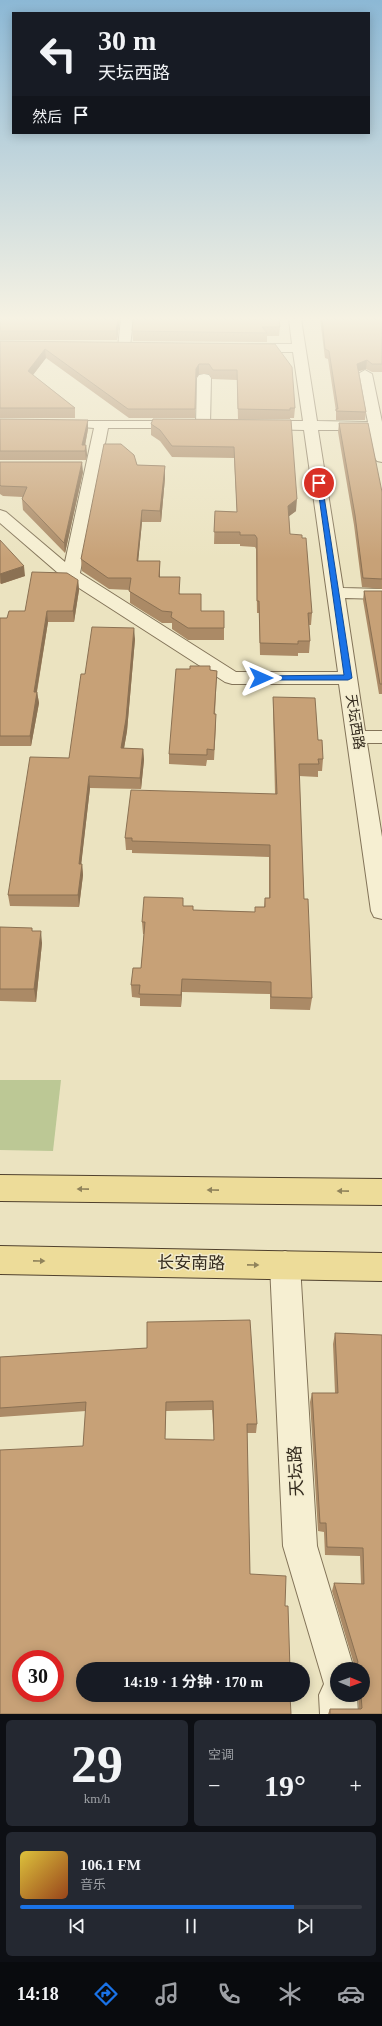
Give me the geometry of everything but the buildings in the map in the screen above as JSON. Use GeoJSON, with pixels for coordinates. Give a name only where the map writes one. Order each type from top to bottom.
{"type":"FeatureCollection","features":[{"type":"Feature","properties":{"kind":"main road"},"geometry":{"type":"LineString","coordinates":[[0,1188],[382,1192]]}},
{"type":"Feature","properties":{"kind":"main road","name":"长安南路"},"geometry":{"type":"LineString","coordinates":[[0,1260],[382,1267]]}},
{"type":"Feature","properties":{"kind":"street"},"geometry":{"type":"LineString","coordinates":[[203,425],[204,399]]}},
{"type":"Feature","properties":{"kind":"street","name":"天坛西路"},"geometry":{"type":"LineString","coordinates":[[306,399],[358,737],[382,911]]}},
{"type":"Feature","properties":{"kind":"street"},"geometry":{"type":"LineString","coordinates":[[372,399],[379,426],[382,458]]}},
{"type":"Feature","properties":{"kind":"street"},"geometry":{"type":"LineString","coordinates":[[70,424],[218,425]]}},
{"type":"Feature","properties":{"kind":"street"},"geometry":{"type":"LineString","coordinates":[[71,575],[86,466],[102,424]]}},
{"type":"Feature","properties":{"kind":"street"},"geometry":{"type":"LineString","coordinates":[[249,425],[379,426]]}},
{"type":"Feature","properties":{"kind":"street"},"geometry":{"type":"LineString","coordinates":[[0,515],[71,575],[232,678],[348,678]]}},
{"type":"Feature","properties":{"kind":"street"},"geometry":{"type":"LineString","coordinates":[[335,593],[382,594]]}},
{"type":"Feature","properties":{"kind":"street"},"geometry":{"type":"LineString","coordinates":[[358,737],[382,737]]}},
{"type":"Feature","properties":{"kind":"street","name":"天坛路"},"geometry":{"type":"LineString","coordinates":[[285,1265],[300,1546],[334,1662]]}},
{"type":"Feature","properties":{"kind":"street"},"geometry":{"type":"LineString","coordinates":[[338,1702],[339,1714]]}},
{"type":"Feature","properties":{"kind":"green space"},"geometry":{"type":"Polygon","coordinates":[[[0,1080],[61,1080],[53,1151],[0,1150],[0,1080]]]}},
{"type":"Feature","properties":{"kind":"route"},"geometry":{"type":"LineString","coordinates":[[261,678],[348,678],[319,483]]}}]}
